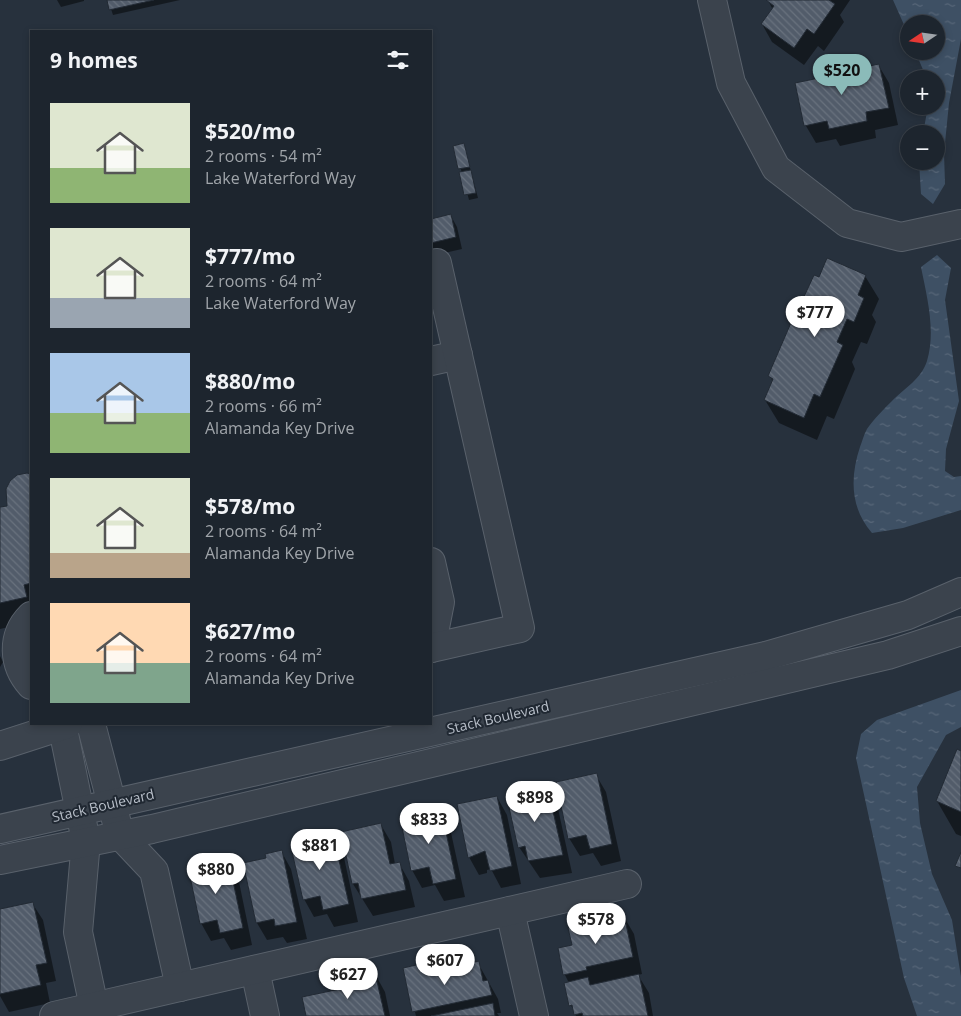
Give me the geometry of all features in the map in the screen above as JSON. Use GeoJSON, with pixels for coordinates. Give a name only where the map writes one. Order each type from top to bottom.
{"type":"FeatureCollection","features":[{"type":"Feature","properties":{"kind":"street"},"geometry":{"type":"LineString","coordinates":[[712,0],[731,83],[776,168],[847,222],[901,237],[961,224]]}},
{"type":"Feature","properties":{"kind":"street"},"geometry":{"type":"LineString","coordinates":[[432,648],[520,628],[437,263]]}},
{"type":"Feature","properties":{"kind":"street"},"geometry":{"type":"LineString","coordinates":[[432,361],[458,355]]}},
{"type":"Feature","properties":{"kind":"street"},"geometry":{"type":"LineString","coordinates":[[432,566],[440,602],[432,643]]}},
{"type":"Feature","properties":{"kind":"street","name":"Stack Boulevard"},"geometry":{"type":"LineString","coordinates":[[0,828],[766,656],[908,615],[961,592]]}},
{"type":"Feature","properties":{"kind":"street"},"geometry":{"type":"LineString","coordinates":[[30,618],[19,634],[16,647],[17,660],[22,673],[30,684]]}},
{"type":"Feature","properties":{"kind":"street","name":"Stack Boulevard"},"geometry":{"type":"LineString","coordinates":[[0,860],[120,835],[888,655],[961,630]]}},
{"type":"Feature","properties":{"kind":"street"},"geometry":{"type":"LineString","coordinates":[[0,746],[61,725]]}},
{"type":"Feature","properties":{"kind":"street"},"geometry":{"type":"LineString","coordinates":[[64,725],[86,841],[78,932],[94,1007]]}},
{"type":"Feature","properties":{"kind":"street"},"geometry":{"type":"LineString","coordinates":[[91,725],[120,835],[154,871],[180,987]]}},
{"type":"Feature","properties":{"kind":"street"},"geometry":{"type":"LineString","coordinates":[[54,1016],[627,884]]}},
{"type":"Feature","properties":{"kind":"street"},"geometry":{"type":"LineString","coordinates":[[510,911],[534,1016]]}},
{"type":"Feature","properties":{"kind":"street"},"geometry":{"type":"LineString","coordinates":[[255,970],[266,1016]]}},
{"type":"Feature","properties":{"kind":"water"},"geometry":{"type":"Polygon","coordinates":[[[893,0],[961,0],[961,39],[949,103],[945,143],[945,125],[925,125],[926,115],[945,115],[945,70],[923,70],[919,60],[945,60],[945,15],[900,16],[893,0]]]}},
{"type":"Feature","properties":{"kind":"water"},"geometry":{"type":"Polygon","coordinates":[[[920,170],[945,170],[945,184],[933,204],[921,194],[920,170]]]}},
{"type":"Feature","properties":{"kind":"water"},"geometry":{"type":"Polygon","coordinates":[[[937,255],[951,268],[945,300],[959,401],[946,449],[945,471],[954,477],[961,476],[961,510],[903,528],[872,533],[859,513],[856,503],[854,481],[857,458],[867,429],[886,407],[917,378],[925,367],[930,350],[931,326],[921,267],[937,255]]]}},
{"type":"Feature","properties":{"kind":"water"},"geometry":{"type":"Polygon","coordinates":[[[961,690],[961,727],[946,735],[917,787],[920,823],[932,874],[952,920],[961,977],[961,1016],[917,1016],[904,978],[856,758],[861,734],[877,720],[961,690]]]}},
{"type":"Feature","properties":{"kind":"building"},"geometry":{"type":"Polygon","coordinates":[[[107,0],[154,0],[109,10],[107,0]]]}},
{"type":"Feature","properties":{"kind":"building"},"geometry":{"type":"Polygon","coordinates":[[[766,0],[829,0],[835,4],[814,34],[807,29],[794,48],[761,24],[774,6],[766,0]]]}},
{"type":"Feature","properties":{"kind":"building"},"geometry":{"type":"Polygon","coordinates":[[[854,64],[855,69],[879,64],[889,108],[866,112],[867,121],[829,129],[827,121],[804,126],[795,83],[819,78],[817,71],[854,64]]]}},
{"type":"Feature","properties":{"kind":"building"},"geometry":{"type":"Polygon","coordinates":[[[464,143],[470,167],[458,169],[453,146],[464,143]]]}},
{"type":"Feature","properties":{"kind":"building"},"geometry":{"type":"Polygon","coordinates":[[[471,170],[476,193],[464,195],[459,172],[471,170]]]}},
{"type":"Feature","properties":{"kind":"building"},"geometry":{"type":"Polygon","coordinates":[[[451,214],[456,237],[432,243],[432,219],[451,214]]]}},
{"type":"Feature","properties":{"kind":"building"},"geometry":{"type":"Polygon","coordinates":[[[827,258],[866,275],[858,295],[864,298],[854,322],[847,319],[837,342],[843,345],[820,397],[814,394],[804,418],[764,400],[773,379],[768,376],[793,318],[799,321],[806,303],[802,301],[814,275],[819,277],[827,258]]]}},
{"type":"Feature","properties":{"kind":"building"},"geometry":{"type":"Polygon","coordinates":[[[30,474],[30,583],[24,585],[27,597],[0,603],[0,507],[7,506],[6,489],[10,481],[17,475],[30,474]]]}},
{"type":"Feature","properties":{"kind":"building"},"geometry":{"type":"Polygon","coordinates":[[[957,749],[961,751],[961,812],[936,801],[957,749]]]}},
{"type":"Feature","properties":{"kind":"building"},"geometry":{"type":"Polygon","coordinates":[[[597,773],[612,844],[590,849],[586,835],[568,839],[556,782],[597,773]]]}},
{"type":"Feature","properties":{"kind":"building"},"geometry":{"type":"Polygon","coordinates":[[[547,785],[563,855],[528,861],[525,846],[518,848],[506,794],[547,785]]]}},
{"type":"Feature","properties":{"kind":"building"},"geometry":{"type":"Polygon","coordinates":[[[497,796],[512,866],[490,871],[485,851],[468,858],[457,804],[497,796]]]}},
{"type":"Feature","properties":{"kind":"building"},"geometry":{"type":"Polygon","coordinates":[[[441,809],[456,879],[433,884],[429,867],[411,871],[400,818],[441,809]]]}},
{"type":"Feature","properties":{"kind":"building"},"geometry":{"type":"Polygon","coordinates":[[[381,823],[390,864],[400,862],[406,890],[361,899],[358,883],[352,884],[341,832],[381,823]]]}},
{"type":"Feature","properties":{"kind":"building"},"geometry":{"type":"Polygon","coordinates":[[[333,834],[349,904],[323,910],[320,896],[303,900],[290,843],[333,834]]]}},
{"type":"Feature","properties":{"kind":"building"},"geometry":{"type":"Polygon","coordinates":[[[282,850],[297,922],[275,926],[274,919],[256,923],[243,863],[266,858],[265,854],[282,850]]]}},
{"type":"Feature","properties":{"kind":"building"},"geometry":{"type":"Polygon","coordinates":[[[961,852],[961,868],[955,866],[961,852]]]}},
{"type":"Feature","properties":{"kind":"building"},"geometry":{"type":"Polygon","coordinates":[[[228,858],[243,928],[220,933],[217,920],[200,924],[188,867],[228,858]]]}},
{"type":"Feature","properties":{"kind":"building"},"geometry":{"type":"Polygon","coordinates":[[[33,902],[47,963],[36,965],[41,985],[0,994],[0,909],[33,902]]]}},
{"type":"Feature","properties":{"kind":"building"},"geometry":{"type":"Polygon","coordinates":[[[624,915],[633,957],[586,967],[587,970],[563,975],[558,948],[572,945],[568,928],[624,915]]]}},
{"type":"Feature","properties":{"kind":"building"},"geometry":{"type":"Polygon","coordinates":[[[479,961],[483,981],[488,980],[492,995],[412,1012],[403,968],[425,963],[427,973],[479,961]]]}},
{"type":"Feature","properties":{"kind":"building"},"geometry":{"type":"Polygon","coordinates":[[[375,973],[385,1016],[306,1016],[302,997],[354,986],[352,978],[375,973]]]}},
{"type":"Feature","properties":{"kind":"building"},"geometry":{"type":"Polygon","coordinates":[[[639,974],[648,1016],[583,1016],[582,1013],[574,1015],[572,1005],[569,1006],[564,983],[588,977],[590,985],[639,974]]]}},
{"type":"Feature","properties":{"kind":"building"},"geometry":{"type":"Polygon","coordinates":[[[493,1003],[495,1016],[431,1016],[493,1003]]]}}]}
